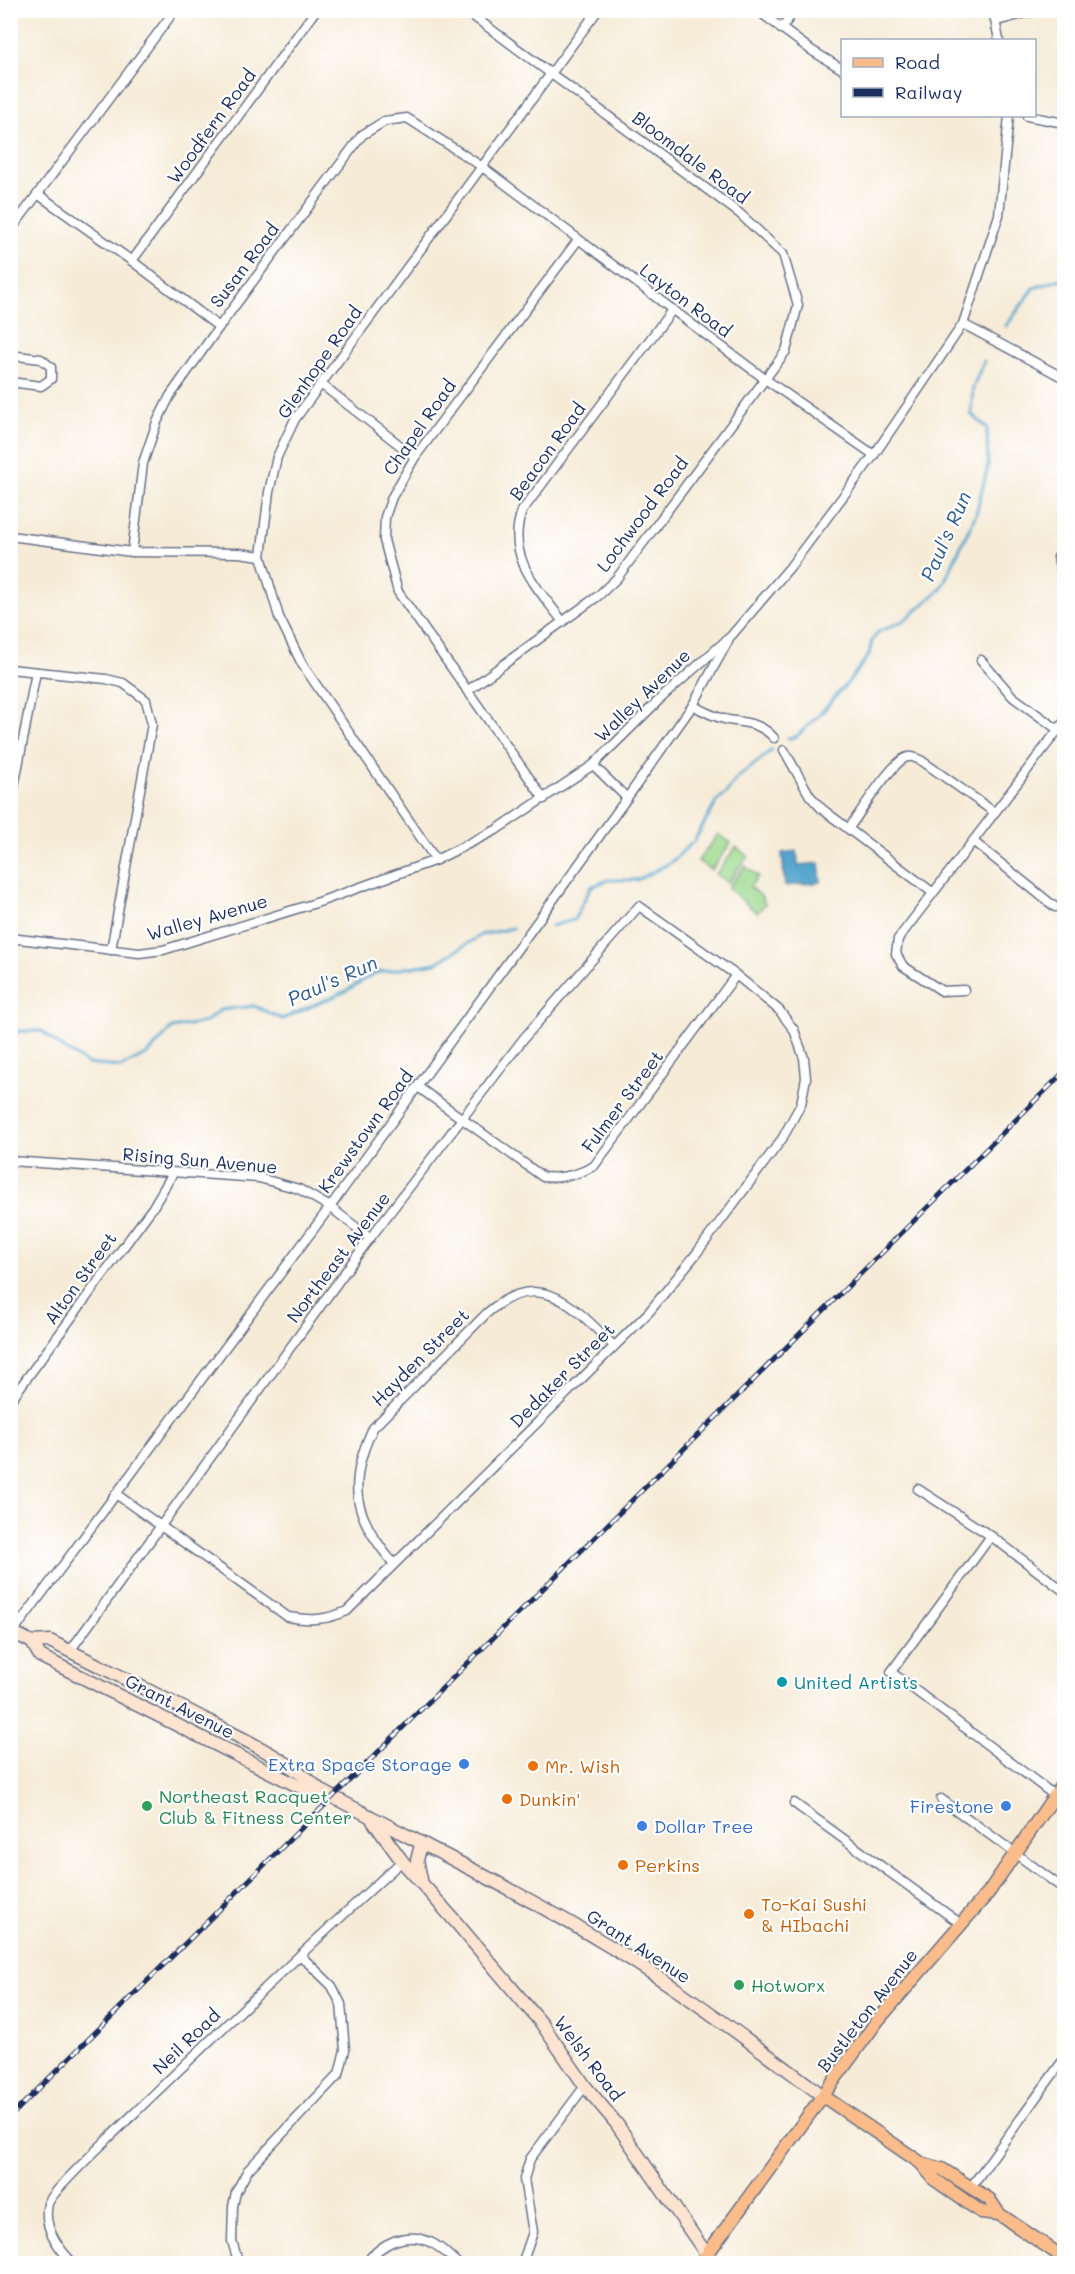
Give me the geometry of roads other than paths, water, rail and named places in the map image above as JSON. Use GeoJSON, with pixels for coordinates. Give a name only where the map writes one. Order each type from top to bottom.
{"type":"FeatureCollection","features":[{"type":"Feature","properties":{"kind":"main road","name":"Grant Avenue"},"geometry":{"type":"LineString","coordinates":[[12,1633],[32,1642],[50,1641],[257,1747],[305,1776],[320,1790],[421,1845],[519,1894],[614,1949],[682,1994],[823,2096],[921,2163],[934,2179],[981,2212],[999,2214]]}},
{"type":"Feature","properties":{"kind":"main road","name":"Grant Avenue"},"geometry":{"type":"LineString","coordinates":[[32,1642],[40,1656],[298,1786],[320,1790]]}},
{"type":"Feature","properties":{"kind":"main road","name":"Bustleton Avenue"},"geometry":{"type":"LineString","coordinates":[[706,2260],[878,2020],[988,1893],[1065,1782]]}},
{"type":"Feature","properties":{"kind":"main road","name":"Welsh Road"},"geometry":{"type":"LineString","coordinates":[[370,1817],[402,1861],[542,2024],[585,2086],[616,2123],[706,2260]]}},
{"type":"Feature","properties":{"kind":"main road"},"geometry":{"type":"LineString","coordinates":[[421,1845],[417,1872],[423,1886]]}},
{"type":"Feature","properties":{"kind":"main road","name":"Grant Avenue"},"geometry":{"type":"LineString","coordinates":[[921,2163],[942,2169],[989,2199],[999,2214],[1063,2254]]}},
{"type":"Feature","properties":{"kind":"street"},"geometry":{"type":"LineString","coordinates":[[10,231],[175,10]]}},
{"type":"Feature","properties":{"kind":"street","name":"Woodfern Road"},"geometry":{"type":"LineString","coordinates":[[132,261],[316,10]]}},
{"type":"Feature","properties":{"kind":"street","name":"Bloomdale Road"},"geometry":{"type":"LineString","coordinates":[[465,10],[739,213],[783,254],[798,305],[786,351],[765,379]]}},
{"type":"Feature","properties":{"kind":"street","name":"Glenhope Road"},"geometry":{"type":"LineString","coordinates":[[436,860],[302,664],[279,617],[261,556],[268,492],[278,457],[295,419],[597,10]]}},
{"type":"Feature","properties":{"kind":"street"},"geometry":{"type":"LineString","coordinates":[[757,10],[812,51],[841,68]]}},
{"type":"Feature","properties":{"kind":"street"},"geometry":{"type":"LineString","coordinates":[[781,29],[795,10]]}},
{"type":"Feature","properties":{"kind":"street"},"geometry":{"type":"LineString","coordinates":[[993,10],[999,39]]}},
{"type":"Feature","properties":{"kind":"street"},"geometry":{"type":"LineString","coordinates":[[997,21],[1037,10]]}},
{"type":"Feature","properties":{"kind":"street","name":"Walley Avenue"},"geometry":{"type":"LineString","coordinates":[[10,938],[139,953],[163,950],[319,902],[436,860],[496,830],[593,765],[659,700],[731,636],[790,567],[874,455],[963,324],[999,215],[1009,117]]}},
{"type":"Feature","properties":{"kind":"street"},"geometry":{"type":"LineString","coordinates":[[1032,117],[1065,123]]}},
{"type":"Feature","properties":{"kind":"street","name":"Susan Road"},"geometry":{"type":"LineString","coordinates":[[132,552],[143,463],[157,422],[170,396],[362,135],[385,121],[406,118],[481,166]]}},
{"type":"Feature","properties":{"kind":"street","name":"Layton Road"},"geometry":{"type":"LineString","coordinates":[[481,166],[765,379],[874,455]]}},
{"type":"Feature","properties":{"kind":"street"},"geometry":{"type":"LineString","coordinates":[[39,195],[219,327]]}},
{"type":"Feature","properties":{"kind":"street","name":"Chapel Road"},"geometry":{"type":"LineString","coordinates":[[544,799],[398,592],[384,540],[385,517],[392,497],[414,457],[578,240]]}},
{"type":"Feature","properties":{"kind":"street","name":"Beacon Road"},"geometry":{"type":"LineString","coordinates":[[563,622],[524,570],[517,542],[519,519],[522,511],[672,310]]}},
{"type":"Feature","properties":{"kind":"street"},"geometry":{"type":"LineString","coordinates":[[963,324],[1065,378]]}},
{"type":"Feature","properties":{"kind":"street"},"geometry":{"type":"LineString","coordinates":[[10,355],[41,359],[51,367],[51,380],[41,386],[10,382]]}},
{"type":"Feature","properties":{"kind":"street","name":"Lochwood Road"},"geometry":{"type":"LineString","coordinates":[[467,691],[598,596],[617,578],[765,379]]}},
{"type":"Feature","properties":{"kind":"street"},"geometry":{"type":"LineString","coordinates":[[321,384],[414,457]]}},
{"type":"Feature","properties":{"kind":"street"},"geometry":{"type":"LineString","coordinates":[[10,536],[132,552],[239,553],[261,556]]}},
{"type":"Feature","properties":{"kind":"street"},"geometry":{"type":"LineString","coordinates":[[1065,550],[1058,557],[1060,567],[1065,571]]}},
{"type":"Feature","properties":{"kind":"street","name":"Krewstown Road"},"geometry":{"type":"LineString","coordinates":[[12,1633],[330,1207],[627,798],[693,705],[731,636]]}},
{"type":"Feature","properties":{"kind":"street"},"geometry":{"type":"LineString","coordinates":[[964,990],[942,991],[903,966],[896,954],[897,939],[932,892],[974,842],[994,812],[1063,728],[1013,697],[981,660]]}},
{"type":"Feature","properties":{"kind":"street"},"geometry":{"type":"LineString","coordinates":[[10,669],[106,679],[123,683],[146,700],[152,723],[111,950]]}},
{"type":"Feature","properties":{"kind":"street"},"geometry":{"type":"LineString","coordinates":[[10,808],[36,672]]}},
{"type":"Feature","properties":{"kind":"street"},"geometry":{"type":"LineString","coordinates":[[693,705],[707,714],[754,724],[766,729],[774,738]]}},
{"type":"Feature","properties":{"kind":"street"},"geometry":{"type":"LineString","coordinates":[[784,750],[810,796],[822,809],[932,892]]}},
{"type":"Feature","properties":{"kind":"street"},"geometry":{"type":"LineString","coordinates":[[849,828],[880,784],[904,759],[914,757],[994,812]]}},
{"type":"Feature","properties":{"kind":"street"},"geometry":{"type":"LineString","coordinates":[[593,765],[627,798]]}},
{"type":"Feature","properties":{"kind":"street"},"geometry":{"type":"LineString","coordinates":[[974,842],[1055,907]]}},
{"type":"Feature","properties":{"kind":"street","name":"Northeast Avenue"},"geometry":{"type":"LineString","coordinates":[[70,1651],[370,1238],[524,1038],[639,906],[652,914]]}},
{"type":"Feature","properties":{"kind":"street","name":"Dedaker Street"},"geometry":{"type":"LineString","coordinates":[[161,1526],[288,1617],[301,1620],[328,1619],[347,1611],[656,1304],[775,1149],[795,1118],[806,1078],[804,1058],[794,1030],[779,1010],[736,975],[652,914]]}},
{"type":"Feature","properties":{"kind":"street","name":"Fulmer Street"},"geometry":{"type":"LineString","coordinates":[[417,1087],[543,1177],[567,1177],[594,1166],[736,975]]}},
{"type":"Feature","properties":{"kind":"street","name":"Rising Sun Avenue"},"geometry":{"type":"LineString","coordinates":[[10,1161],[259,1179],[299,1189],[330,1207],[370,1238]]}},
{"type":"Feature","properties":{"kind":"street","name":"Alton Street"},"geometry":{"type":"LineString","coordinates":[[10,1401],[153,1207],[173,1173]]}},
{"type":"Feature","properties":{"kind":"street","name":"Hayden Street"},"geometry":{"type":"LineString","coordinates":[[393,1563],[374,1540],[363,1518],[356,1496],[362,1450],[373,1428],[487,1313],[518,1293],[551,1294],[577,1311],[614,1346]]}},
{"type":"Feature","properties":{"kind":"street"},"geometry":{"type":"LineString","coordinates":[[918,1489],[991,1536],[1065,1591]]}},
{"type":"Feature","properties":{"kind":"street"},"geometry":{"type":"LineString","coordinates":[[116,1494],[161,1526]]}},
{"type":"Feature","properties":{"kind":"street"},"geometry":{"type":"LineString","coordinates":[[991,1536],[891,1672],[1054,1795]]}},
{"type":"Feature","properties":{"kind":"street"},"geometry":{"type":"LineString","coordinates":[[941,1799],[1065,1889]]}},
{"type":"Feature","properties":{"kind":"street"},"geometry":{"type":"LineString","coordinates":[[794,1803],[961,1924]]}},
{"type":"Feature","properties":{"kind":"street","name":"Neil Road"},"geometry":{"type":"LineString","coordinates":[[74,2264],[61,2251],[52,2235],[47,2217],[48,2202],[96,2150],[402,1861]]}},
{"type":"Feature","properties":{"kind":"street"},"geometry":{"type":"LineString","coordinates":[[239,2264],[232,2241],[236,2192],[248,2170],[313,2104],[339,2073],[345,2050],[341,2004],[332,1986],[300,1955]]}},
{"type":"Feature","properties":{"kind":"street"},"geometry":{"type":"LineString","coordinates":[[970,2187],[1065,2059]]}},
{"type":"Feature","properties":{"kind":"street"},"geometry":{"type":"LineString","coordinates":[[522,2264],[533,2232],[524,2179],[530,2159],[585,2086]]}},
{"type":"Feature","properties":{"kind":"street"},"geometry":{"type":"LineString","coordinates":[[365,2264],[387,2243],[413,2237],[432,2243],[458,2264]]}},
{"type":"Feature","properties":{"kind":"water"},"geometry":{"type":"Polygon","coordinates":[[[797,851],[798,865],[819,863],[821,882],[785,886],[782,853],[797,851]]]}},
{"type":"Feature","properties":{"kind":"waterway","name":"Paul's Run"},"geometry":{"type":"LineString","coordinates":[[1006,326],[1034,288],[1064,278]]}},
{"type":"Feature","properties":{"kind":"waterway","name":"Paul's Run"},"geometry":{"type":"LineString","coordinates":[[788,738],[796,737],[850,680],[869,655],[872,641],[878,632],[905,620],[941,589],[976,514],[988,466],[987,428],[971,414],[973,387],[984,361]]}},
{"type":"Feature","properties":{"kind":"waterway","name":"Paul's Run"},"geometry":{"type":"LineString","coordinates":[[551,926],[574,920],[591,887],[608,880],[637,880],[670,863],[694,841],[718,800],[738,777],[772,750]]}},
{"type":"Feature","properties":{"kind":"waterway","name":"Paul's Run"},"geometry":{"type":"LineString","coordinates":[[10,1039],[19,1031],[42,1031],[61,1047],[88,1064],[121,1067],[148,1054],[172,1028],[205,1022],[220,1010],[254,1006],[282,1019],[344,992],[375,973],[436,963],[481,935],[513,928]]}},
{"type":"Feature","properties":{"kind":"railway"},"geometry":{"type":"LineString","coordinates":[[10,2117],[1064,1072]]}},
{"type":"Feature","properties":{"kind":"place","name":"United Artists"},"geometry":{"type":"Point","coordinates":[782,1682]}},
{"type":"Feature","properties":{"kind":"place","name":"Extra Space Storage"},"geometry":{"type":"Point","coordinates":[464,1764]}},
{"type":"Feature","properties":{"kind":"place","name":"Mr. Wish"},"geometry":{"type":"Point","coordinates":[533,1766]}},
{"type":"Feature","properties":{"kind":"place","name":"Dunkin'"},"geometry":{"type":"Point","coordinates":[507,1799]}},
{"type":"Feature","properties":{"kind":"place","name":"Northeast Racquet Club & Fitness Center"},"geometry":{"type":"Point","coordinates":[147,1806]}},
{"type":"Feature","properties":{"kind":"place","name":"Firestone"},"geometry":{"type":"Point","coordinates":[1006,1806]}},
{"type":"Feature","properties":{"kind":"place","name":"Dollar Tree"},"geometry":{"type":"Point","coordinates":[642,1826]}},
{"type":"Feature","properties":{"kind":"place","name":"Perkins"},"geometry":{"type":"Point","coordinates":[623,1865]}},
{"type":"Feature","properties":{"kind":"place","name":"To-Kai Sushi & HIbachi"},"geometry":{"type":"Point","coordinates":[749,1914]}},
{"type":"Feature","properties":{"kind":"place","name":"Hotworx"},"geometry":{"type":"Point","coordinates":[739,1985]}}]}
